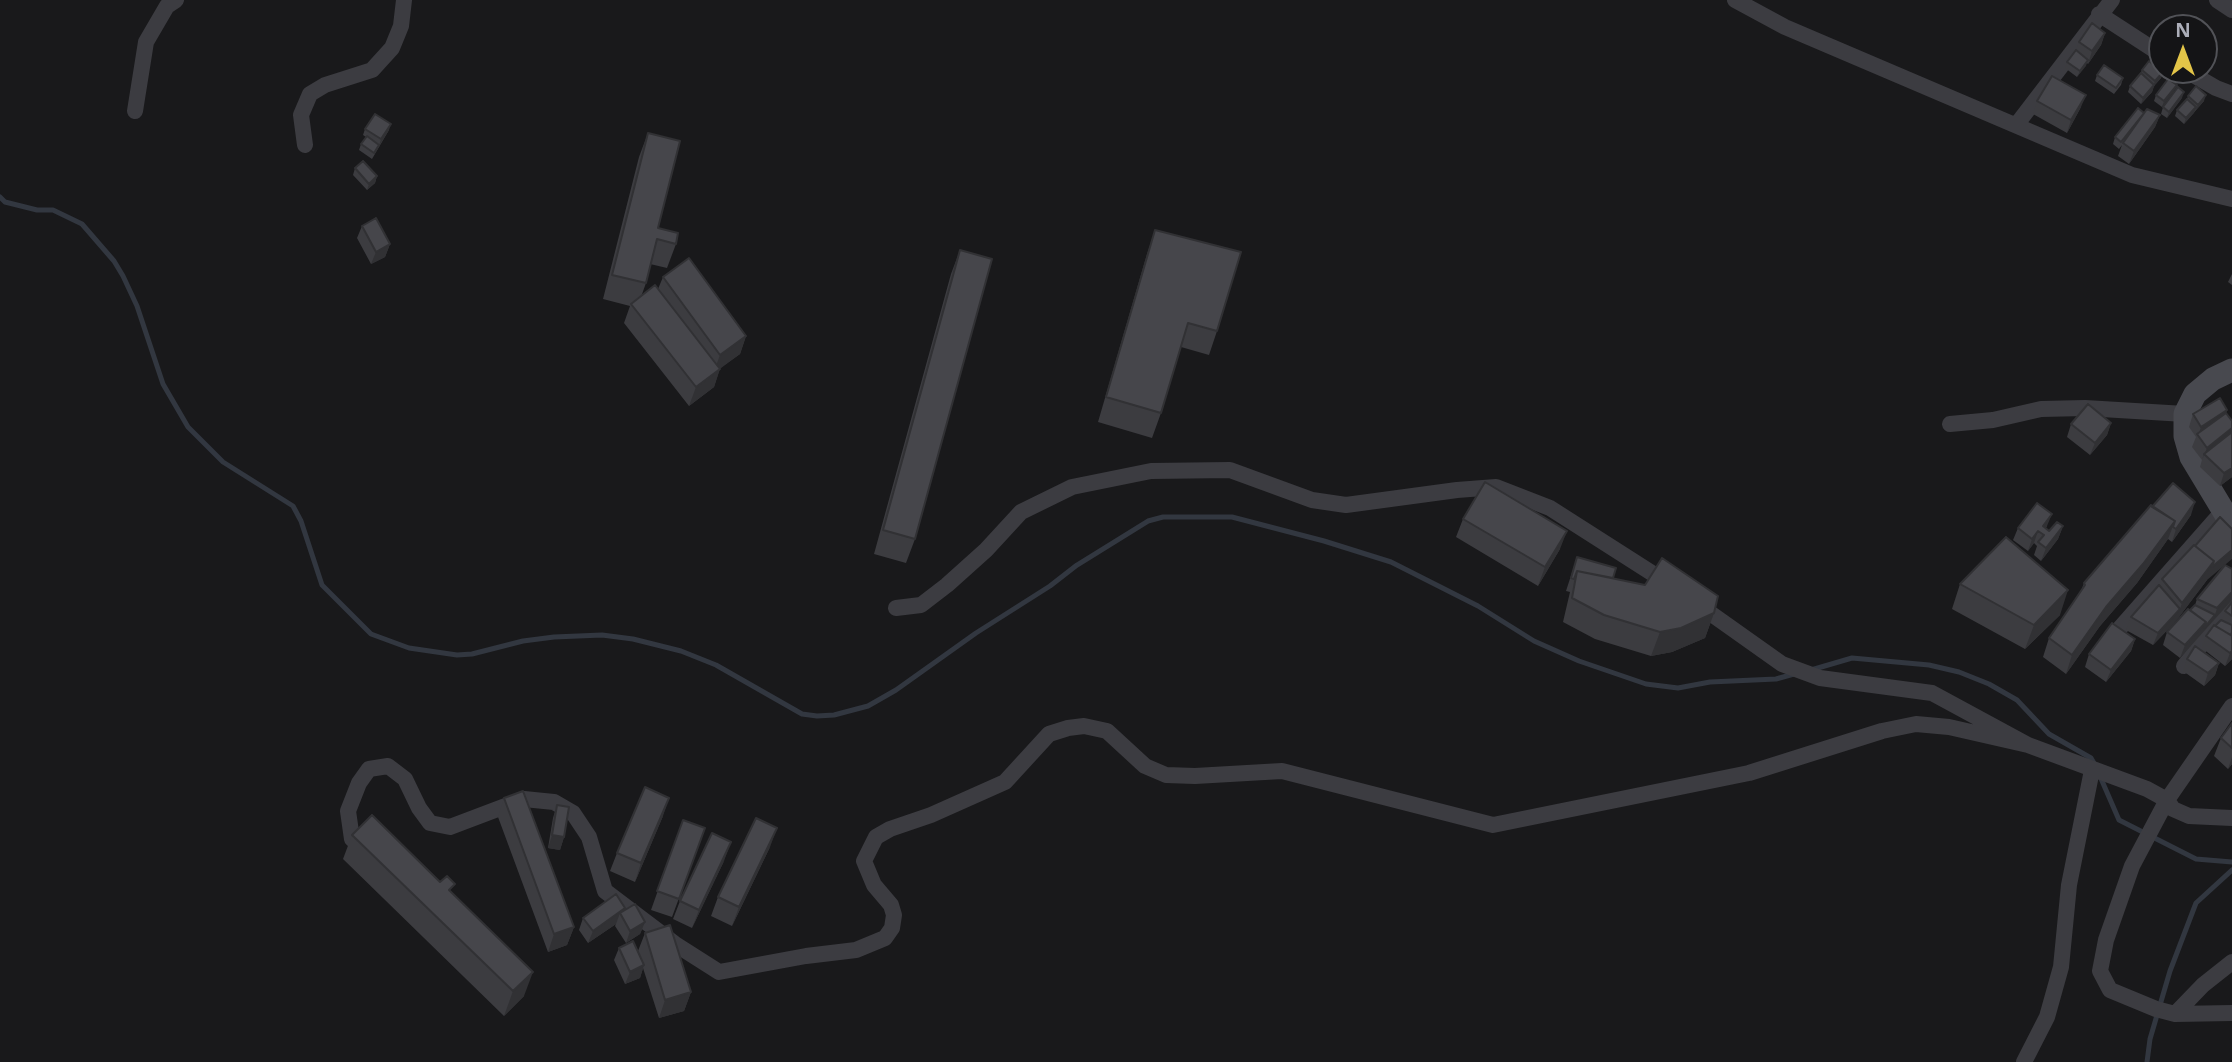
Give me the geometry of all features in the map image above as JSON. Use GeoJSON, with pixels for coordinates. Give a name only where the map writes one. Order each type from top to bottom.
{"type":"FeatureCollection","features":[{"type":"Feature","properties":{"kind":"street"},"geometry":{"type":"LineString","coordinates":[[135,111],[146,42],[167,6],[176,0]]}},
{"type":"Feature","properties":{"kind":"street"},"geometry":{"type":"LineString","coordinates":[[304,145],[301,115],[310,94],[325,85],[372,70],[392,48],[401,26],[404,0]]}},
{"type":"Feature","properties":{"kind":"street"},"geometry":{"type":"LineString","coordinates":[[1735,0],[1785,27],[2132,175],[2232,199]]}},
{"type":"Feature","properties":{"kind":"street"},"geometry":{"type":"LineString","coordinates":[[2017,124],[2112,0]]}},
{"type":"Feature","properties":{"kind":"street"},"geometry":{"type":"LineString","coordinates":[[2217,0],[2232,10]]}},
{"type":"Feature","properties":{"kind":"street"},"geometry":{"type":"LineString","coordinates":[[2099,14],[2148,46]]}},
{"type":"Feature","properties":{"kind":"street"},"geometry":{"type":"LineString","coordinates":[[2209,84],[2232,93]]}},
{"type":"Feature","properties":{"kind":"street"},"geometry":{"type":"LineString","coordinates":[[2120,628],[2227,518],[2191,457],[2185,436],[2185,414],[2195,394],[2214,379],[2232,370]]}},
{"type":"Feature","properties":{"kind":"street"},"geometry":{"type":"LineString","coordinates":[[1950,424],[1993,420],[2041,409],[2085,408],[2185,414]]}},
{"type":"Feature","properties":{"kind":"street"},"geometry":{"type":"LineString","coordinates":[[896,608],[921,605],[986,550],[1021,512],[1072,487],[1151,471],[1230,470],[1312,500],[1346,505],[1496,487],[1562,515],[1656,574],[1782,664],[1821,678],[1932,693],[2028,744],[2147,789],[2167,800],[2173,809],[2189,816],[2232,818]]}},
{"type":"Feature","properties":{"kind":"street"},"geometry":{"type":"LineString","coordinates":[[2184,666],[2232,608]]}},
{"type":"Feature","properties":{"kind":"street"},"geometry":{"type":"LineString","coordinates":[[2232,706],[2167,800],[2132,866],[2106,940],[2100,971],[2110,990],[2175,1014],[2232,1013]]}},
{"type":"Feature","properties":{"kind":"street"},"geometry":{"type":"LineString","coordinates":[[352,839],[348,811],[359,783],[369,769],[388,766],[405,779],[419,808],[430,823],[450,827],[524,799],[554,802],[573,813],[589,837],[605,891],[675,944],[719,972],[856,950],[886,938],[892,928],[894,915],[891,905],[874,885],[864,861],[876,837],[1005,782],[1049,734],[1068,728],[1084,726],[1107,731],[1145,766],[1166,775],[1282,771],[1493,825],[1749,773],[1882,731],[1916,724],[1949,727],[2028,744]]}},
{"type":"Feature","properties":{"kind":"street"},"geometry":{"type":"LineString","coordinates":[[2024,1062],[2047,1017],[2061,967],[2069,886],[2092,770]]}},
{"type":"Feature","properties":{"kind":"street"},"geometry":{"type":"LineString","coordinates":[[2175,1014],[2203,985],[2232,962]]}},
{"type":"Feature","properties":{"kind":"building"},"geometry":{"type":"Polygon","coordinates":[[[2092,23],[2105,33],[2092,51],[2079,42],[2092,23]]]}},
{"type":"Feature","properties":{"kind":"building"},"geometry":{"type":"Polygon","coordinates":[[[2076,50],[2088,60],[2080,71],[2067,62],[2076,50]]]}},
{"type":"Feature","properties":{"kind":"building"},"geometry":{"type":"Polygon","coordinates":[[[2148,62],[2148,75],[2142,70],[2148,62]]]}},
{"type":"Feature","properties":{"kind":"building"},"geometry":{"type":"Polygon","coordinates":[[[2104,65],[2123,78],[2116,88],[2097,75],[2104,65]]]}},
{"type":"Feature","properties":{"kind":"building"},"geometry":{"type":"Polygon","coordinates":[[[2141,73],[2148,79],[2148,84],[2154,85],[2143,98],[2130,86],[2141,73]]]}},
{"type":"Feature","properties":{"kind":"building"},"geometry":{"type":"Polygon","coordinates":[[[2052,76],[2086,95],[2071,120],[2037,101],[2052,76]]]}},
{"type":"Feature","properties":{"kind":"building"},"geometry":{"type":"Polygon","coordinates":[[[2164,84],[2177,85],[2164,101],[2156,95],[2164,84]]]}},
{"type":"Feature","properties":{"kind":"building"},"geometry":{"type":"Polygon","coordinates":[[[2196,86],[2206,95],[2198,105],[2188,96],[2196,86]]]}},
{"type":"Feature","properties":{"kind":"building"},"geometry":{"type":"Polygon","coordinates":[[[2178,87],[2184,92],[2169,112],[2163,107],[2178,87]]]}},
{"type":"Feature","properties":{"kind":"building"},"geometry":{"type":"Polygon","coordinates":[[[2187,99],[2196,107],[2186,118],[2177,110],[2187,99]]]}},
{"type":"Feature","properties":{"kind":"building"},"geometry":{"type":"Polygon","coordinates":[[[2138,108],[2144,113],[2121,142],[2115,137],[2138,108]]]}},
{"type":"Feature","properties":{"kind":"building"},"geometry":{"type":"Polygon","coordinates":[[[2147,109],[2160,115],[2134,151],[2123,143],[2147,109]]]}},
{"type":"Feature","properties":{"kind":"building"},"geometry":{"type":"Polygon","coordinates":[[[375,114],[391,124],[381,139],[365,129],[375,114]]]}},
{"type":"Feature","properties":{"kind":"building"},"geometry":{"type":"Polygon","coordinates":[[[648,133],[680,141],[658,228],[678,233],[676,244],[657,239],[646,283],[612,275],[648,133]]]}},
{"type":"Feature","properties":{"kind":"building"},"geometry":{"type":"Polygon","coordinates":[[[367,136],[379,145],[374,153],[361,144],[367,136]]]}},
{"type":"Feature","properties":{"kind":"building"},"geometry":{"type":"Polygon","coordinates":[[[363,161],[377,176],[369,184],[355,168],[363,161]]]}},
{"type":"Feature","properties":{"kind":"building"},"geometry":{"type":"Polygon","coordinates":[[[376,218],[390,244],[376,252],[362,226],[376,218]]]}},
{"type":"Feature","properties":{"kind":"building"},"geometry":{"type":"Polygon","coordinates":[[[1155,230],[1241,252],[1217,331],[1188,323],[1161,413],[1106,397],[1155,230]]]}},
{"type":"Feature","properties":{"kind":"building"},"geometry":{"type":"Polygon","coordinates":[[[960,250],[992,259],[915,539],[883,530],[960,250]]]}},
{"type":"Feature","properties":{"kind":"building"},"geometry":{"type":"Polygon","coordinates":[[[689,258],[746,336],[720,355],[663,277],[689,258]]]}},
{"type":"Feature","properties":{"kind":"building"},"geometry":{"type":"Polygon","coordinates":[[[655,285],[720,369],[696,387],[631,304],[655,285]]]}},
{"type":"Feature","properties":{"kind":"building"},"geometry":{"type":"Polygon","coordinates":[[[2220,398],[2227,410],[2201,427],[2193,414],[2220,398]]]}},
{"type":"Feature","properties":{"kind":"building"},"geometry":{"type":"Polygon","coordinates":[[[2088,404],[2111,423],[2095,443],[2071,424],[2088,404]]]}},
{"type":"Feature","properties":{"kind":"building"},"geometry":{"type":"Polygon","coordinates":[[[2226,413],[2232,421],[2232,428],[2207,448],[2197,434],[2226,413]]]}},
{"type":"Feature","properties":{"kind":"building"},"geometry":{"type":"Polygon","coordinates":[[[2232,432],[2232,468],[2224,473],[2204,454],[2232,432]]]}},
{"type":"Feature","properties":{"kind":"building"},"geometry":{"type":"Polygon","coordinates":[[[1485,482],[1567,531],[1545,567],[1463,519],[1485,482]]]}},
{"type":"Feature","properties":{"kind":"building"},"geometry":{"type":"Polygon","coordinates":[[[2173,483],[2195,502],[2176,529],[2173,527],[2175,521],[2152,507],[2173,483]]]}},
{"type":"Feature","properties":{"kind":"building"},"geometry":{"type":"Polygon","coordinates":[[[2037,503],[2052,514],[2043,526],[2049,531],[2057,522],[2063,526],[2046,548],[2038,542],[2044,535],[2038,531],[2032,539],[2018,528],[2037,503]]]}},
{"type":"Feature","properties":{"kind":"building"},"geometry":{"type":"Polygon","coordinates":[[[2151,505],[2175,521],[2106,607],[2072,655],[2049,638],[2084,583],[2151,505]]]}},
{"type":"Feature","properties":{"kind":"building"},"geometry":{"type":"Polygon","coordinates":[[[2220,517],[2232,529],[2232,550],[2212,567],[2214,561],[2195,546],[2220,517]]]}},
{"type":"Feature","properties":{"kind":"building"},"geometry":{"type":"Polygon","coordinates":[[[2006,537],[2068,590],[2034,625],[1960,584],[2006,537]]]}},
{"type":"Feature","properties":{"kind":"building"},"geometry":{"type":"Polygon","coordinates":[[[2194,545],[2214,561],[2182,603],[2162,579],[2194,545]]]}},
{"type":"Feature","properties":{"kind":"building"},"geometry":{"type":"Polygon","coordinates":[[[1577,557],[1616,568],[1613,578],[1577,571],[1574,579],[1571,578],[1577,557]]]}},
{"type":"Feature","properties":{"kind":"building"},"geometry":{"type":"Polygon","coordinates":[[[1662,558],[1718,596],[1714,613],[1681,628],[1660,632],[1604,615],[1572,598],[1577,571],[1645,585],[1662,558]]]}},
{"type":"Feature","properties":{"kind":"building"},"geometry":{"type":"Polygon","coordinates":[[[2225,565],[2232,569],[2232,592],[2217,608],[2197,599],[2225,565]]]}},
{"type":"Feature","properties":{"kind":"building"},"geometry":{"type":"Polygon","coordinates":[[[2159,585],[2180,609],[2158,633],[2131,617],[2159,585]]]}},
{"type":"Feature","properties":{"kind":"building"},"geometry":{"type":"Polygon","coordinates":[[[2232,602],[2232,616],[2225,611],[2232,602]]]}},
{"type":"Feature","properties":{"kind":"building"},"geometry":{"type":"Polygon","coordinates":[[[2195,605],[2215,615],[2204,628],[2206,622],[2190,610],[2195,605]]]}},
{"type":"Feature","properties":{"kind":"building"},"geometry":{"type":"Polygon","coordinates":[[[2188,609],[2206,622],[2185,645],[2167,632],[2188,609]]]}},
{"type":"Feature","properties":{"kind":"building"},"geometry":{"type":"Polygon","coordinates":[[[2221,620],[2232,625],[2231,635],[2215,626],[2221,620]]]}},
{"type":"Feature","properties":{"kind":"building"},"geometry":{"type":"Polygon","coordinates":[[[2112,623],[2135,639],[2111,670],[2089,654],[2112,623]]]}},
{"type":"Feature","properties":{"kind":"building"},"geometry":{"type":"Polygon","coordinates":[[[2214,625],[2232,636],[2230,653],[2206,636],[2214,625]]]}},
{"type":"Feature","properties":{"kind":"building"},"geometry":{"type":"Polygon","coordinates":[[[2195,646],[2219,663],[2208,673],[2187,659],[2195,646]]]}},
{"type":"Feature","properties":{"kind":"building"},"geometry":{"type":"Polygon","coordinates":[[[2232,723],[2232,748],[2221,738],[2232,723]]]}},
{"type":"Feature","properties":{"kind":"building"},"geometry":{"type":"Polygon","coordinates":[[[645,787],[669,798],[641,863],[617,853],[645,787]]]}},
{"type":"Feature","properties":{"kind":"building"},"geometry":{"type":"Polygon","coordinates":[[[523,791],[574,927],[554,934],[504,798],[523,791]]]}},
{"type":"Feature","properties":{"kind":"building"},"geometry":{"type":"Polygon","coordinates":[[[557,805],[569,807],[564,837],[552,835],[557,805]]]}},
{"type":"Feature","properties":{"kind":"building"},"geometry":{"type":"Polygon","coordinates":[[[372,815],[440,882],[447,876],[455,884],[449,890],[533,972],[513,991],[352,835],[372,815]]]}},
{"type":"Feature","properties":{"kind":"building"},"geometry":{"type":"Polygon","coordinates":[[[756,818],[777,828],[739,907],[718,897],[756,818]]]}},
{"type":"Feature","properties":{"kind":"building"},"geometry":{"type":"Polygon","coordinates":[[[683,820],[705,828],[679,899],[657,891],[683,820]]]}},
{"type":"Feature","properties":{"kind":"building"},"geometry":{"type":"Polygon","coordinates":[[[712,833],[731,842],[699,910],[680,901],[712,833]]]}},
{"type":"Feature","properties":{"kind":"building"},"geometry":{"type":"Polygon","coordinates":[[[616,894],[625,908],[593,931],[583,918],[616,894]]]}},
{"type":"Feature","properties":{"kind":"building"},"geometry":{"type":"Polygon","coordinates":[[[635,904],[645,922],[630,931],[620,913],[635,904]]]}},
{"type":"Feature","properties":{"kind":"building"},"geometry":{"type":"Polygon","coordinates":[[[670,925],[691,992],[665,1000],[645,933],[670,925]]]}},
{"type":"Feature","properties":{"kind":"building"},"geometry":{"type":"Polygon","coordinates":[[[633,941],[644,965],[630,972],[619,948],[633,941]]]}},
{"type":"Feature","properties":{"kind":"waterway"},"geometry":{"type":"LineString","coordinates":[[0,197],[5,202],[37,210],[53,210],[82,224],[114,261],[123,276],[137,306],[163,384],[188,427],[223,462],[293,506],[301,521],[322,585],[371,634],[409,648],[457,655],[554,637],[602,635],[633,639],[681,651],[716,665],[802,714],[834,715],[868,706],[896,690],[1077,565],[1148,521],[1163,517],[1232,517],[1391,562],[1478,606],[1534,641],[1579,661],[1646,684],[1678,688],[1710,682],[1776,679],[1794,674]]}},
{"type":"Feature","properties":{"kind":"waterway"},"geometry":{"type":"LineString","coordinates":[[1811,670],[1852,658],[1929,665],[1959,672],[1989,684],[2017,700],[2049,734],[2091,758],[2095,765]]}},
{"type":"Feature","properties":{"kind":"waterway"},"geometry":{"type":"LineString","coordinates":[[2099,774],[2119,820],[2196,859],[2232,862]]}},
{"type":"Feature","properties":{"kind":"waterway"},"geometry":{"type":"LineString","coordinates":[[2147,1062],[2150,1039],[2170,971],[2196,903],[2232,870]]}}]}
